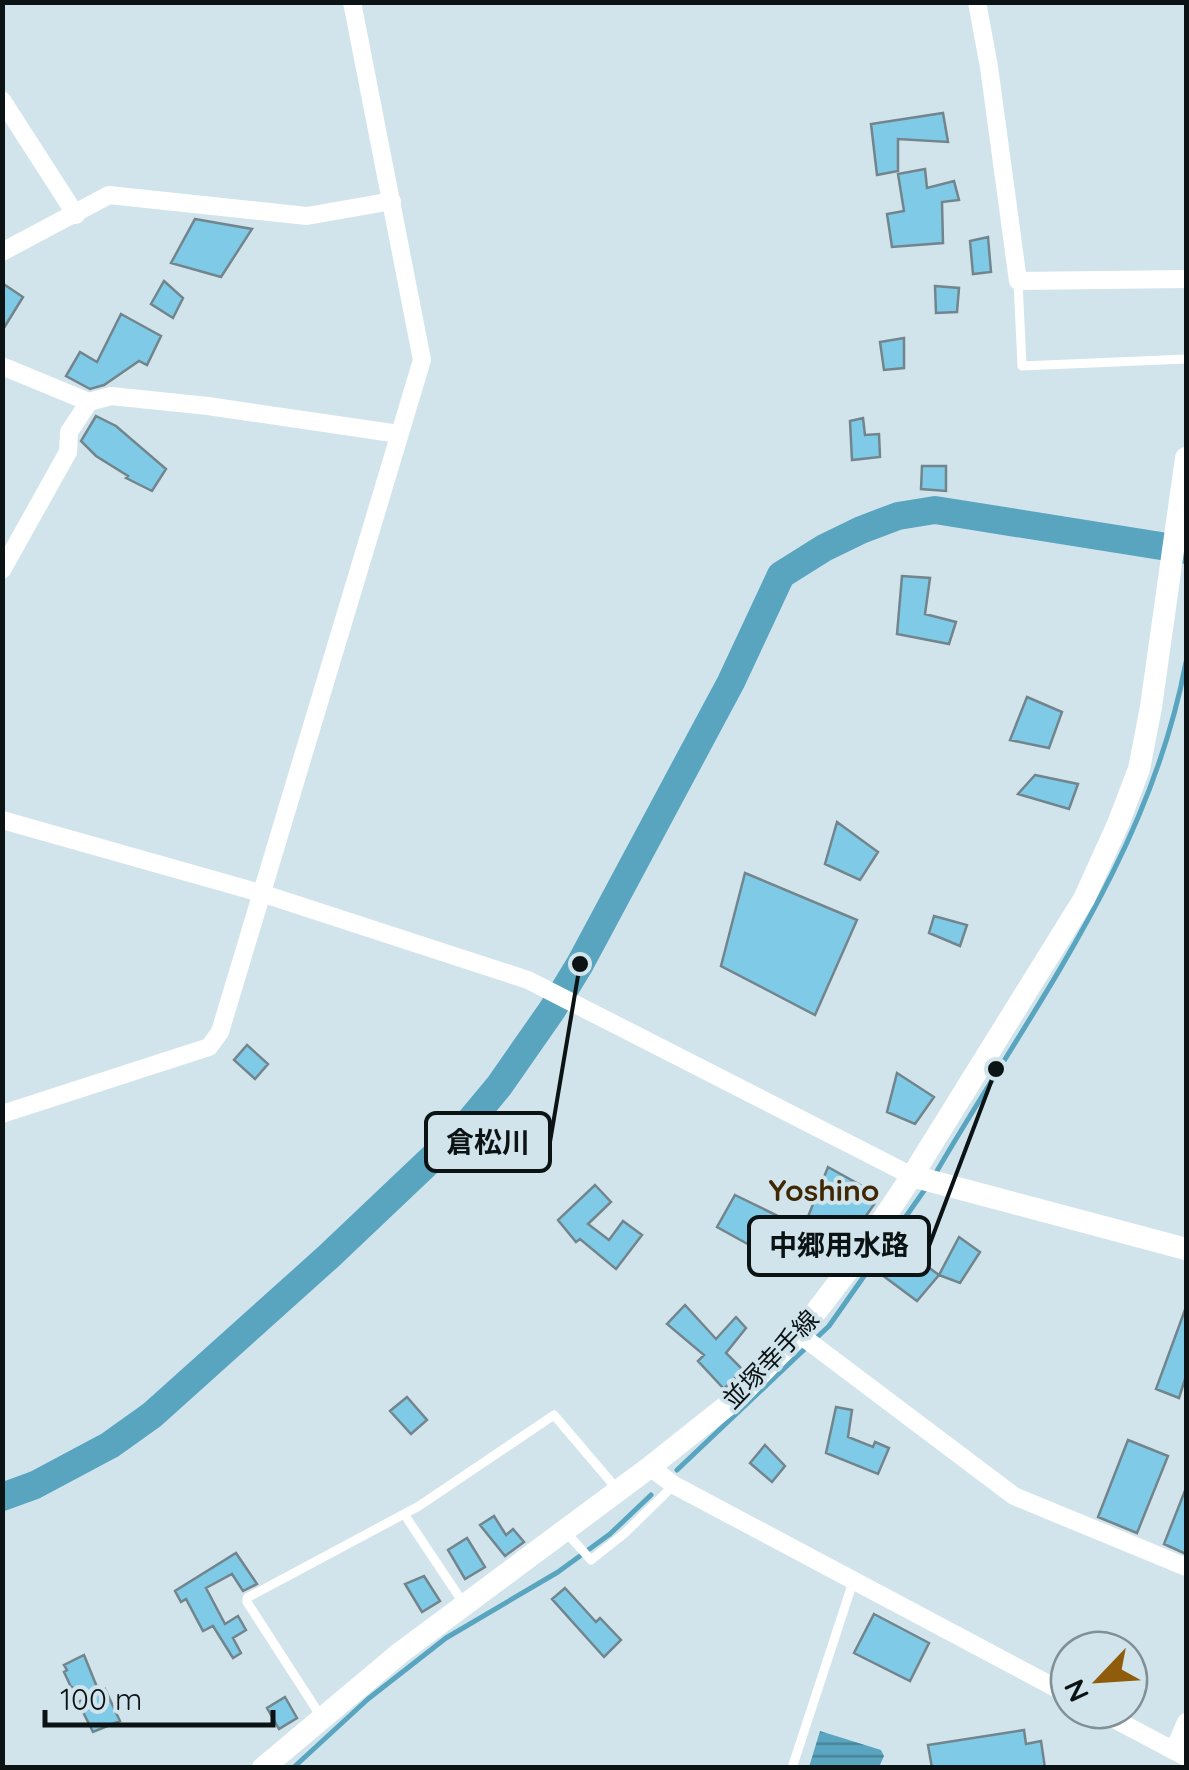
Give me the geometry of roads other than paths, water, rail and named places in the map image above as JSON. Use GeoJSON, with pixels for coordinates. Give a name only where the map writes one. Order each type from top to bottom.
{"type":"FeatureCollection","features":[{"type":"Feature","properties":{"kind":"main road","name":"並塚幸手線"},"geometry":{"type":"LineString","coordinates":[[262,1768],[464,1604],[650,1468],[738,1398],[799,1334],[855,1262],[1084,899],[1118,824],[1139,769],[1186,458]]}},
{"type":"Feature","properties":{"kind":"main road"},"geometry":{"type":"LineString","coordinates":[[912,1176],[1186,1249]]}},
{"type":"Feature","properties":{"kind":"street"},"geometry":{"type":"LineString","coordinates":[[2,1114],[209,1047],[220,1032],[264,894],[422,360],[352,2]]}},
{"type":"Feature","properties":{"kind":"street"},"geometry":{"type":"LineString","coordinates":[[977,2],[1018,281],[1186,280]]}},
{"type":"Feature","properties":{"kind":"street"},"geometry":{"type":"LineString","coordinates":[[2,100],[76,215]]}},
{"type":"Feature","properties":{"kind":"street"},"geometry":{"type":"LineString","coordinates":[[2,252],[109,195],[308,216],[392,202]]}},
{"type":"Feature","properties":{"kind":"street"},"geometry":{"type":"LineString","coordinates":[[2,366],[89,402],[111,396],[398,434]]}},
{"type":"Feature","properties":{"kind":"street"},"geometry":{"type":"LineString","coordinates":[[2,570],[68,452],[69,432],[89,402]]}},
{"type":"Feature","properties":{"kind":"street"},"geometry":{"type":"LineString","coordinates":[[2,820],[264,894],[528,980],[912,1176]]}},
{"type":"Feature","properties":{"kind":"street"},"geometry":{"type":"LineString","coordinates":[[799,1334],[1014,1496],[1186,1567]]}},
{"type":"Feature","properties":{"kind":"street"},"geometry":{"type":"LineString","coordinates":[[650,1468],[674,1485],[1049,1685]]}},
{"type":"Feature","properties":{"kind":"street"},"geometry":{"type":"LineString","coordinates":[[1135,1730],[1180,1754],[1186,1722]]}},
{"type":"Feature","properties":{"kind":"lane"},"geometry":{"type":"LineString","coordinates":[[1018,281],[1022,366],[1186,359]]}},
{"type":"Feature","properties":{"kind":"lane"},"geometry":{"type":"LineString","coordinates":[[322,1717],[247,1598],[404,1514],[554,1415],[618,1490]]}},
{"type":"Feature","properties":{"kind":"lane"},"geometry":{"type":"LineString","coordinates":[[564,1530],[591,1560],[674,1485]]}},
{"type":"Feature","properties":{"kind":"lane"},"geometry":{"type":"LineString","coordinates":[[404,1514],[464,1604]]}},
{"type":"Feature","properties":{"kind":"lane"},"geometry":{"type":"LineString","coordinates":[[792,1768],[853,1582]]}},
{"type":"Feature","properties":{"kind":"lane"},"geometry":{"type":"LineString","coordinates":[[277,1768],[294,1740]]}},
{"type":"Feature","properties":{"kind":"water"},"geometry":{"type":"Polygon","coordinates":[[[820,1731],[881,1750],[884,1756],[879,1767],[809,1767],[820,1731]]]}},
{"type":"Feature","properties":{"kind":"waterway"},"geometry":{"type":"LineString","coordinates":[[2,1497],[35,1485],[110,1445],[152,1415],[464,1128],[499,1086],[580,964],[731,682],[781,575],[861,530],[898,516],[935,510],[1186,550]]}},
{"type":"Feature","properties":{"kind":"waterway"},"geometry":{"type":"LineString","coordinates":[[934,1176],[1047,991],[1116,866],[1169,733],[1186,662]]}},
{"type":"Feature","properties":{"kind":"waterway"},"geometry":{"type":"LineString","coordinates":[[677,1470],[829,1326],[928,1185]]}},
{"type":"Feature","properties":{"kind":"waterway"},"geometry":{"type":"LineString","coordinates":[[293,1768],[368,1699],[446,1638],[558,1572],[610,1534],[651,1495]]}},
{"type":"Feature","properties":{"kind":"place","name":"倉松川"},"geometry":{"type":"Point","coordinates":[580,964]}},
{"type":"Feature","properties":{"kind":"place","name":"中郷用水路"},"geometry":{"type":"Point","coordinates":[996,1069]}},
{"type":"Feature","properties":{"kind":"district","name":"Yoshino"},"geometry":{"type":"Point","coordinates":[824,1190]}}]}
